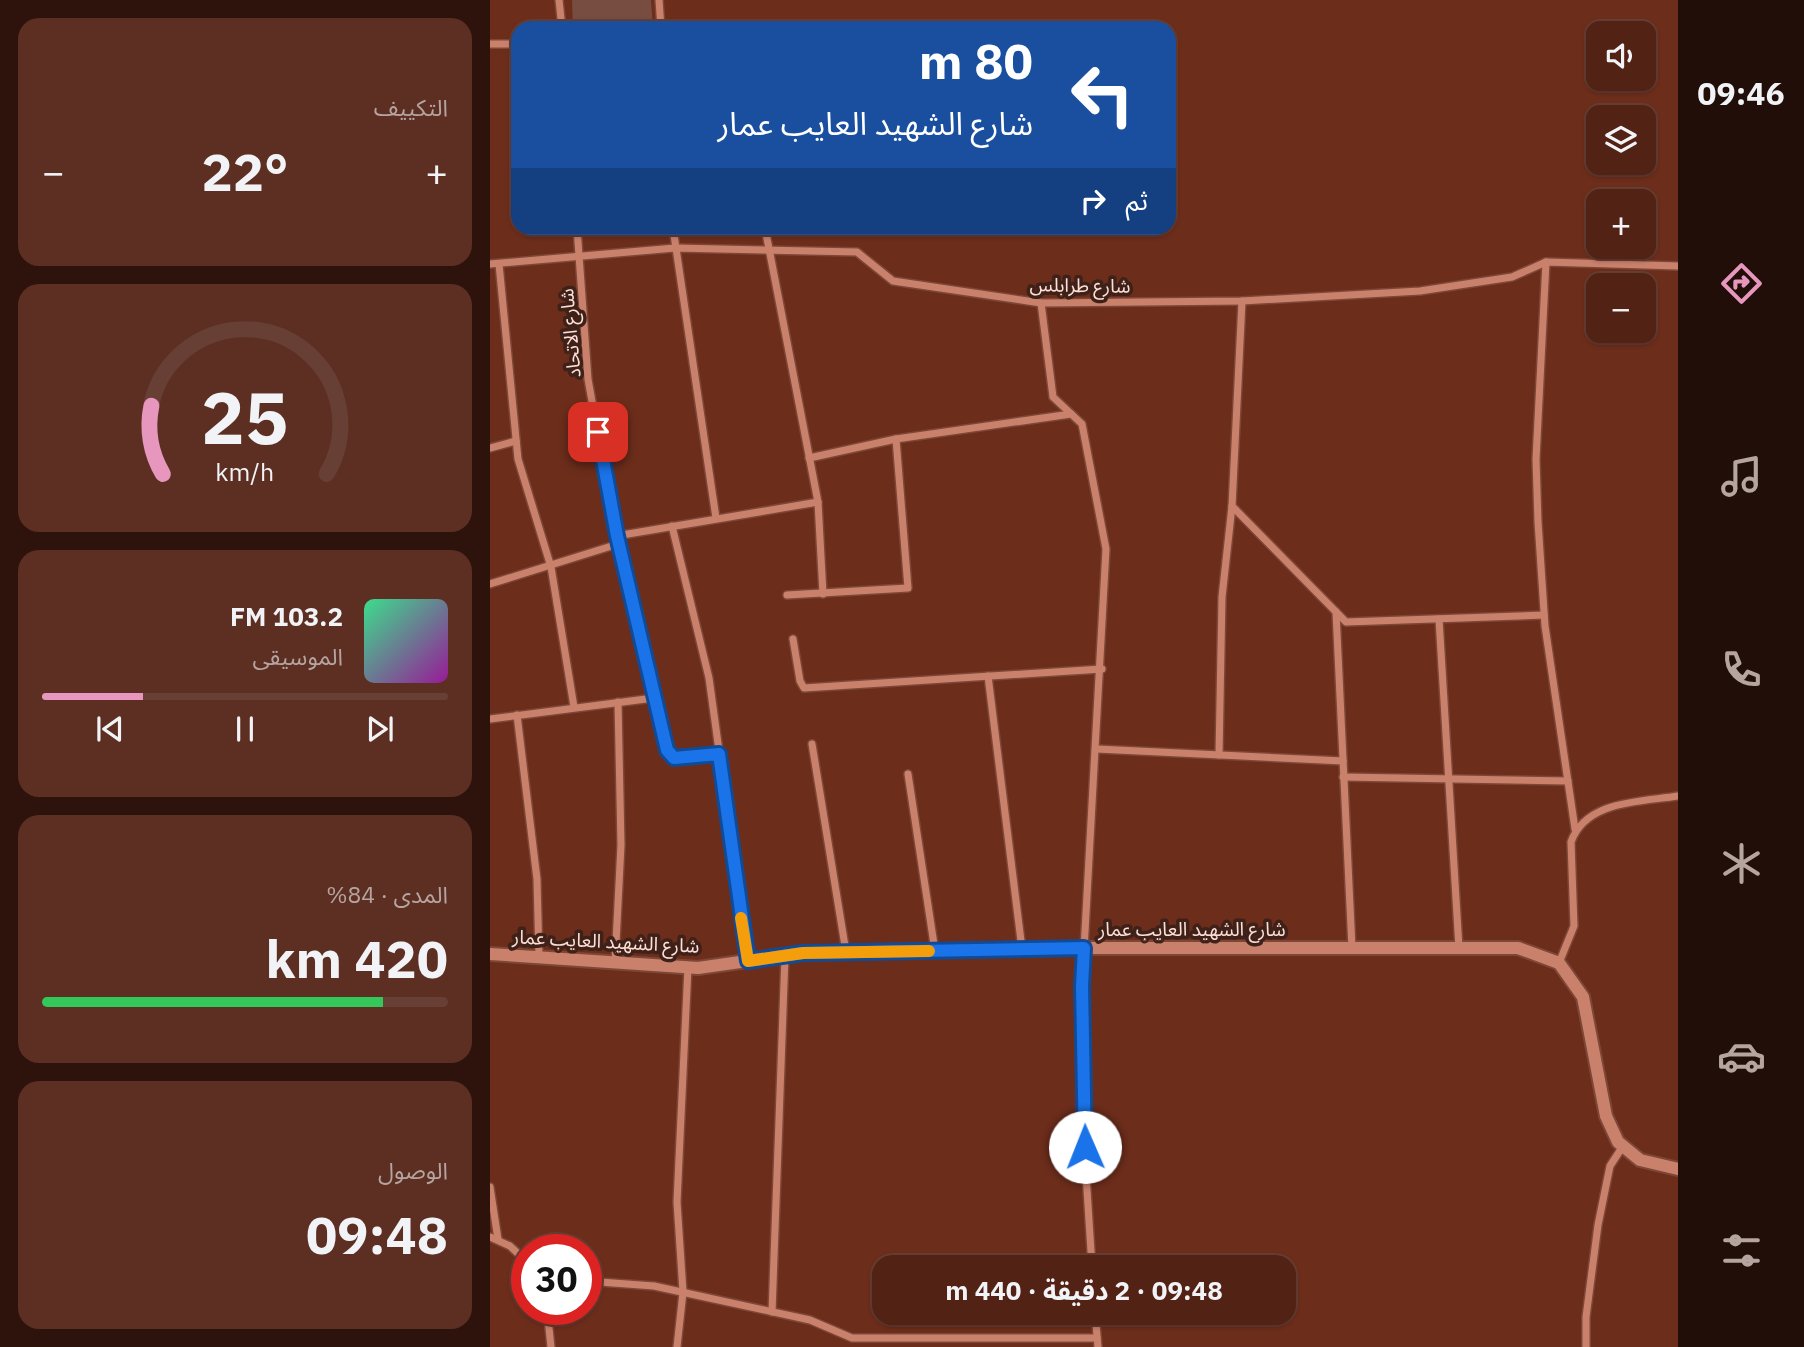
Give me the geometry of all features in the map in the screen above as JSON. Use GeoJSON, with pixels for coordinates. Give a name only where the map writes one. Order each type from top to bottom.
{"type":"FeatureCollection","features":[{"type":"Feature","properties":{"kind":"street"},"geometry":{"type":"LineString","coordinates":[[559,0],[561,21]]}},
{"type":"Feature","properties":{"kind":"street"},"geometry":{"type":"LineString","coordinates":[[659,0],[660,21]]}},
{"type":"Feature","properties":{"kind":"street"},"geometry":{"type":"LineString","coordinates":[[490,44],[511,44]]}},
{"type":"Feature","properties":{"kind":"street","name":"شارع الاتحاد"},"geometry":{"type":"LineString","coordinates":[[578,235],[588,379],[617,540],[654,698],[670,755],[674,758],[719,754]]}},
{"type":"Feature","properties":{"kind":"street"},"geometry":{"type":"LineString","coordinates":[[674,235],[716,518]]}},
{"type":"Feature","properties":{"kind":"street"},"geometry":{"type":"LineString","coordinates":[[766,235],[818,502],[823,594]]}},
{"type":"Feature","properties":{"kind":"street","name":"شارع طرابلس"},"geometry":{"type":"LineString","coordinates":[[490,264],[675,248],[857,252],[893,281],[1041,303],[1242,301],[1420,291],[1512,277],[1546,262],[1678,266]]}},
{"type":"Feature","properties":{"kind":"street"},"geometry":{"type":"LineString","coordinates":[[1546,262],[1536,459],[1544,615],[1576,829],[1571,842],[1574,926],[1559,963],[1583,997],[1606,1116],[1623,1146],[1640,1160],[1678,1169]]}},
{"type":"Feature","properties":{"kind":"street"},"geometry":{"type":"LineString","coordinates":[[499,264],[516,441],[535,522],[551,568],[574,707]]}},
{"type":"Feature","properties":{"kind":"street"},"geometry":{"type":"LineString","coordinates":[[1219,755],[1222,597],[1232,506],[1242,301]]}},
{"type":"Feature","properties":{"kind":"street"},"geometry":{"type":"LineString","coordinates":[[1041,303],[1053,397],[1082,424],[1106,549],[1102,668],[1082,986],[1086,1174],[1091,1255]]}},
{"type":"Feature","properties":{"kind":"street"},"geometry":{"type":"LineString","coordinates":[[809,458],[896,439],[1072,414]]}},
{"type":"Feature","properties":{"kind":"street"},"geometry":{"type":"LineString","coordinates":[[787,595],[903,590],[909,585],[896,439]]}},
{"type":"Feature","properties":{"kind":"street"},"geometry":{"type":"LineString","coordinates":[[490,448],[516,441]]}},
{"type":"Feature","properties":{"kind":"street"},"geometry":{"type":"LineString","coordinates":[[490,584],[551,568],[617,540],[672,526],[818,502]]}},
{"type":"Feature","properties":{"kind":"street"},"geometry":{"type":"LineString","coordinates":[[1232,506],[1346,622],[1544,615]]}},
{"type":"Feature","properties":{"kind":"street"},"geometry":{"type":"LineString","coordinates":[[672,526],[709,678],[748,961]]}},
{"type":"Feature","properties":{"kind":"street"},"geometry":{"type":"LineString","coordinates":[[1336,612],[1352,948]]}},
{"type":"Feature","properties":{"kind":"street"},"geometry":{"type":"LineString","coordinates":[[1439,619],[1460,948]]}},
{"type":"Feature","properties":{"kind":"street"},"geometry":{"type":"LineString","coordinates":[[793,639],[800,681],[804,688],[1102,668]]}},
{"type":"Feature","properties":{"kind":"street"},"geometry":{"type":"LineString","coordinates":[[988,676],[1023,949]]}},
{"type":"Feature","properties":{"kind":"street"},"geometry":{"type":"LineString","coordinates":[[490,719],[654,698]]}},
{"type":"Feature","properties":{"kind":"street"},"geometry":{"type":"LineString","coordinates":[[615,962],[621,845],[618,702]]}},
{"type":"Feature","properties":{"kind":"street"},"geometry":{"type":"LineString","coordinates":[[517,715],[537,879],[539,958]]}},
{"type":"Feature","properties":{"kind":"street"},"geometry":{"type":"LineString","coordinates":[[812,744],[846,952]]}},
{"type":"Feature","properties":{"kind":"street"},"geometry":{"type":"LineString","coordinates":[[1097,749],[1343,761]]}},
{"type":"Feature","properties":{"kind":"street"},"geometry":{"type":"LineString","coordinates":[[908,774],[935,951]]}},
{"type":"Feature","properties":{"kind":"street"},"geometry":{"type":"LineString","coordinates":[[1343,777],[1568,780]]}},
{"type":"Feature","properties":{"kind":"street"},"geometry":{"type":"LineString","coordinates":[[1576,829],[1605,807],[1678,796]]}},
{"type":"Feature","properties":{"kind":"street","name":"شارع الشهيد العايب عمار"},"geometry":{"type":"LineString","coordinates":[[490,954],[688,967],[846,952],[1084,948],[1518,948],[1559,963]]}},
{"type":"Feature","properties":{"kind":"street"},"geometry":{"type":"LineString","coordinates":[[772,1312],[785,956]]}},
{"type":"Feature","properties":{"kind":"street"},"geometry":{"type":"LineString","coordinates":[[677,1347],[683,1292],[677,1202],[688,967]]}},
{"type":"Feature","properties":{"kind":"street"},"geometry":{"type":"LineString","coordinates":[[1586,1347],[1586,1317],[1598,1225],[1610,1166],[1623,1146]]}},
{"type":"Feature","properties":{"kind":"street"},"geometry":{"type":"LineString","coordinates":[[490,1186],[494,1238],[511,1250]]}},
{"type":"Feature","properties":{"kind":"street"},"geometry":{"type":"LineString","coordinates":[[602,1281],[654,1286],[810,1320],[852,1338],[1098,1343],[1096,1325]]}},
{"type":"Feature","properties":{"kind":"street"},"geometry":{"type":"LineString","coordinates":[[549,1325],[551,1347]]}},
{"type":"Feature","properties":{"kind":"street"},"geometry":{"type":"LineString","coordinates":[[851,1347],[852,1338]]}},
{"type":"Feature","properties":{"kind":"shaded area"},"geometry":{"type":"Polygon","coordinates":[[[572,0],[651,0],[652,21],[573,21],[572,0]]]}},
{"type":"Feature","properties":{"kind":"slow traffic"},"geometry":{"type":"LineString","coordinates":[[741,918],[748,961],[803,953],[929,951]]}},
{"type":"Feature","properties":{"kind":"route"},"geometry":{"type":"LineString","coordinates":[[598,432],[617,536],[667,750],[674,758],[719,754],[748,961],[803,953],[1084,948],[1082,986],[1085,1147]]}}]}
